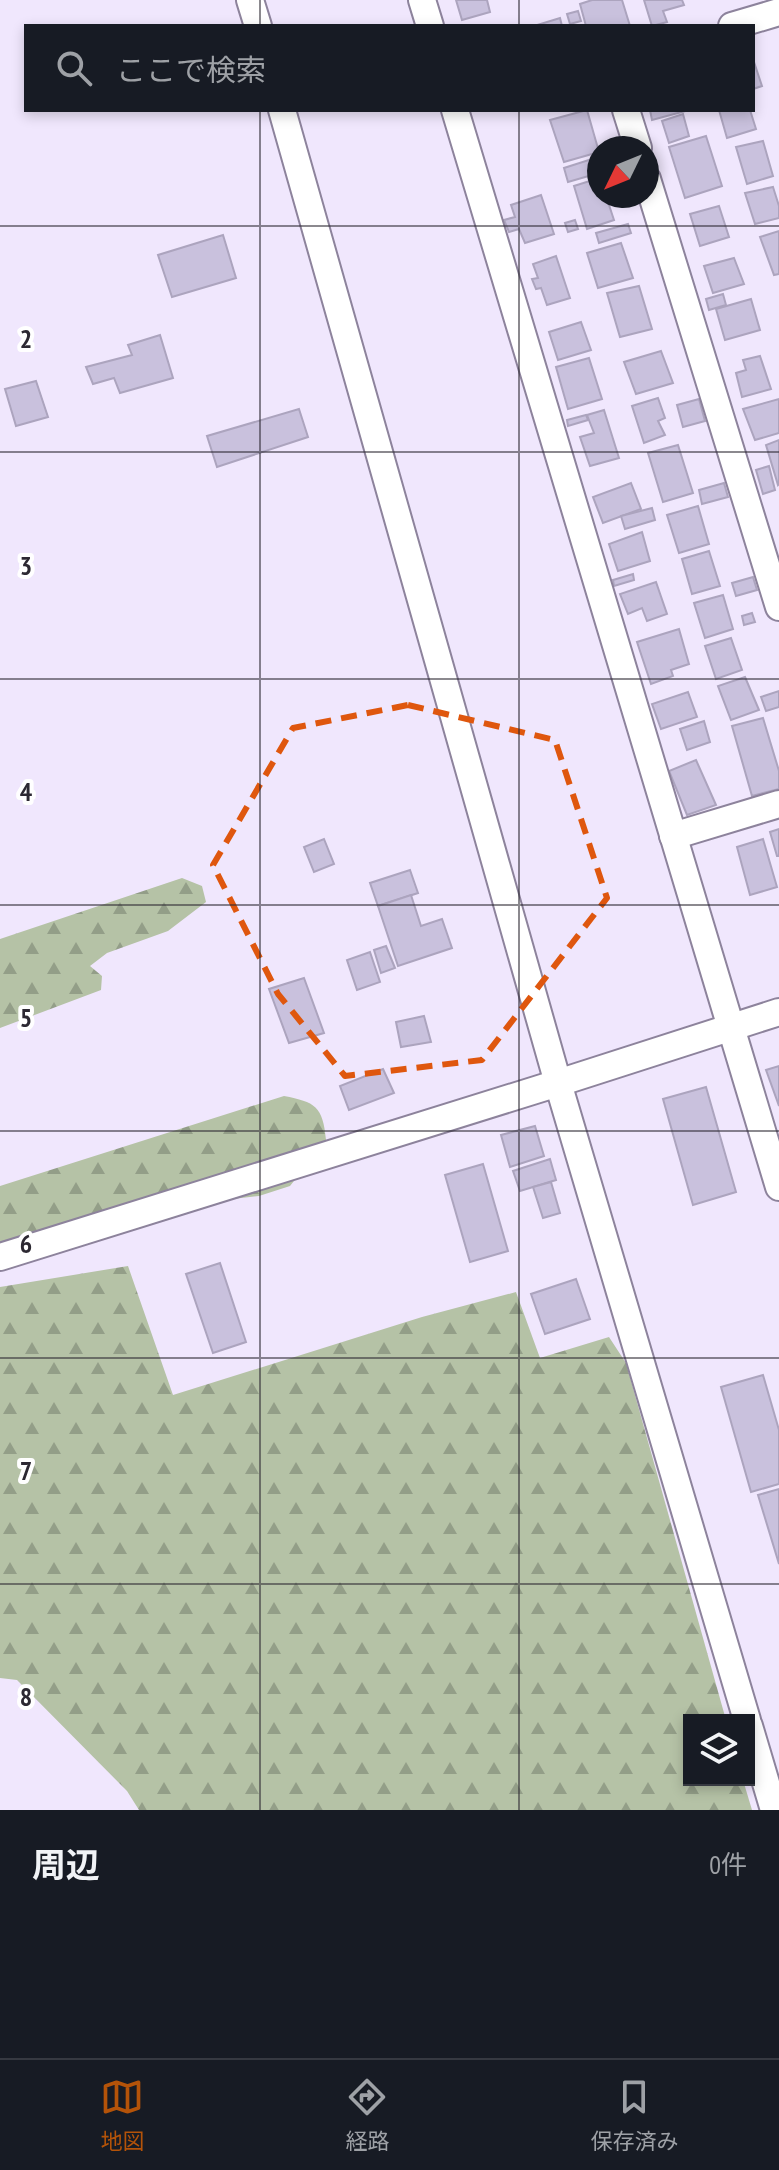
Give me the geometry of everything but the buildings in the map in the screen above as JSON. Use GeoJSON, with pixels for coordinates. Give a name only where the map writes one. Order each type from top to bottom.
{"type":"FeatureCollection","features":[{"type":"Feature","properties":{"kind":"street"},"geometry":{"type":"LineString","coordinates":[[250,0],[257,24]]}},
{"type":"Feature","properties":{"kind":"street"},"geometry":{"type":"LineString","coordinates":[[422,0],[429,24]]}},
{"type":"Feature","properties":{"kind":"street"},"geometry":{"type":"LineString","coordinates":[[750,24],[777,21]]}},
{"type":"Feature","properties":{"kind":"street"},"geometry":{"type":"LineString","coordinates":[[283,112],[558,1083],[745,1714]]}},
{"type":"Feature","properties":{"kind":"street"},"geometry":{"type":"LineString","coordinates":[[456,112],[779,1187]]}},
{"type":"Feature","properties":{"kind":"street"},"geometry":{"type":"LineString","coordinates":[[627,112],[634,136]]}},
{"type":"Feature","properties":{"kind":"street"},"geometry":{"type":"LineString","coordinates":[[656,208],[779,607]]}},
{"type":"Feature","properties":{"kind":"street"},"geometry":{"type":"LineString","coordinates":[[673,836],[779,804]]}},
{"type":"Feature","properties":{"kind":"street"},"geometry":{"type":"LineString","coordinates":[[0,1257],[779,1012]]}},
{"type":"Feature","properties":{"kind":"street"},"geometry":{"type":"LineString","coordinates":[[755,1746],[774,1810]]}},
{"type":"Feature","properties":{"kind":"highlighted area"},"geometry":{"type":"Polygon","coordinates":[[[408,705],[555,740],[607,898],[482,1060],[345,1076],[278,994],[213,865],[293,728],[408,705]]]}},
{"type":"Feature","properties":{"kind":"green space"},"geometry":{"type":"Polygon","coordinates":[[[182,878],[202,886],[206,902],[168,931],[107,953],[90,966],[102,976],[101,990],[0,1028],[0,939],[182,878]]]}},
{"type":"Feature","properties":{"kind":"green space"},"geometry":{"type":"Polygon","coordinates":[[[284,1096],[316,1108],[323,1120],[326,1140],[290,1186],[259,1196],[98,1215],[0,1249],[0,1186],[284,1096]]]}},
{"type":"Feature","properties":{"kind":"green space"},"geometry":{"type":"Polygon","coordinates":[[[128,1266],[173,1395],[422,1317],[516,1292],[540,1358],[609,1337],[626,1363],[724,1714],[683,1714],[683,1786],[745,1786],[752,1810],[139,1810],[127,1791],[17,1680],[0,1678],[0,1287],[128,1266]]]}}]}
